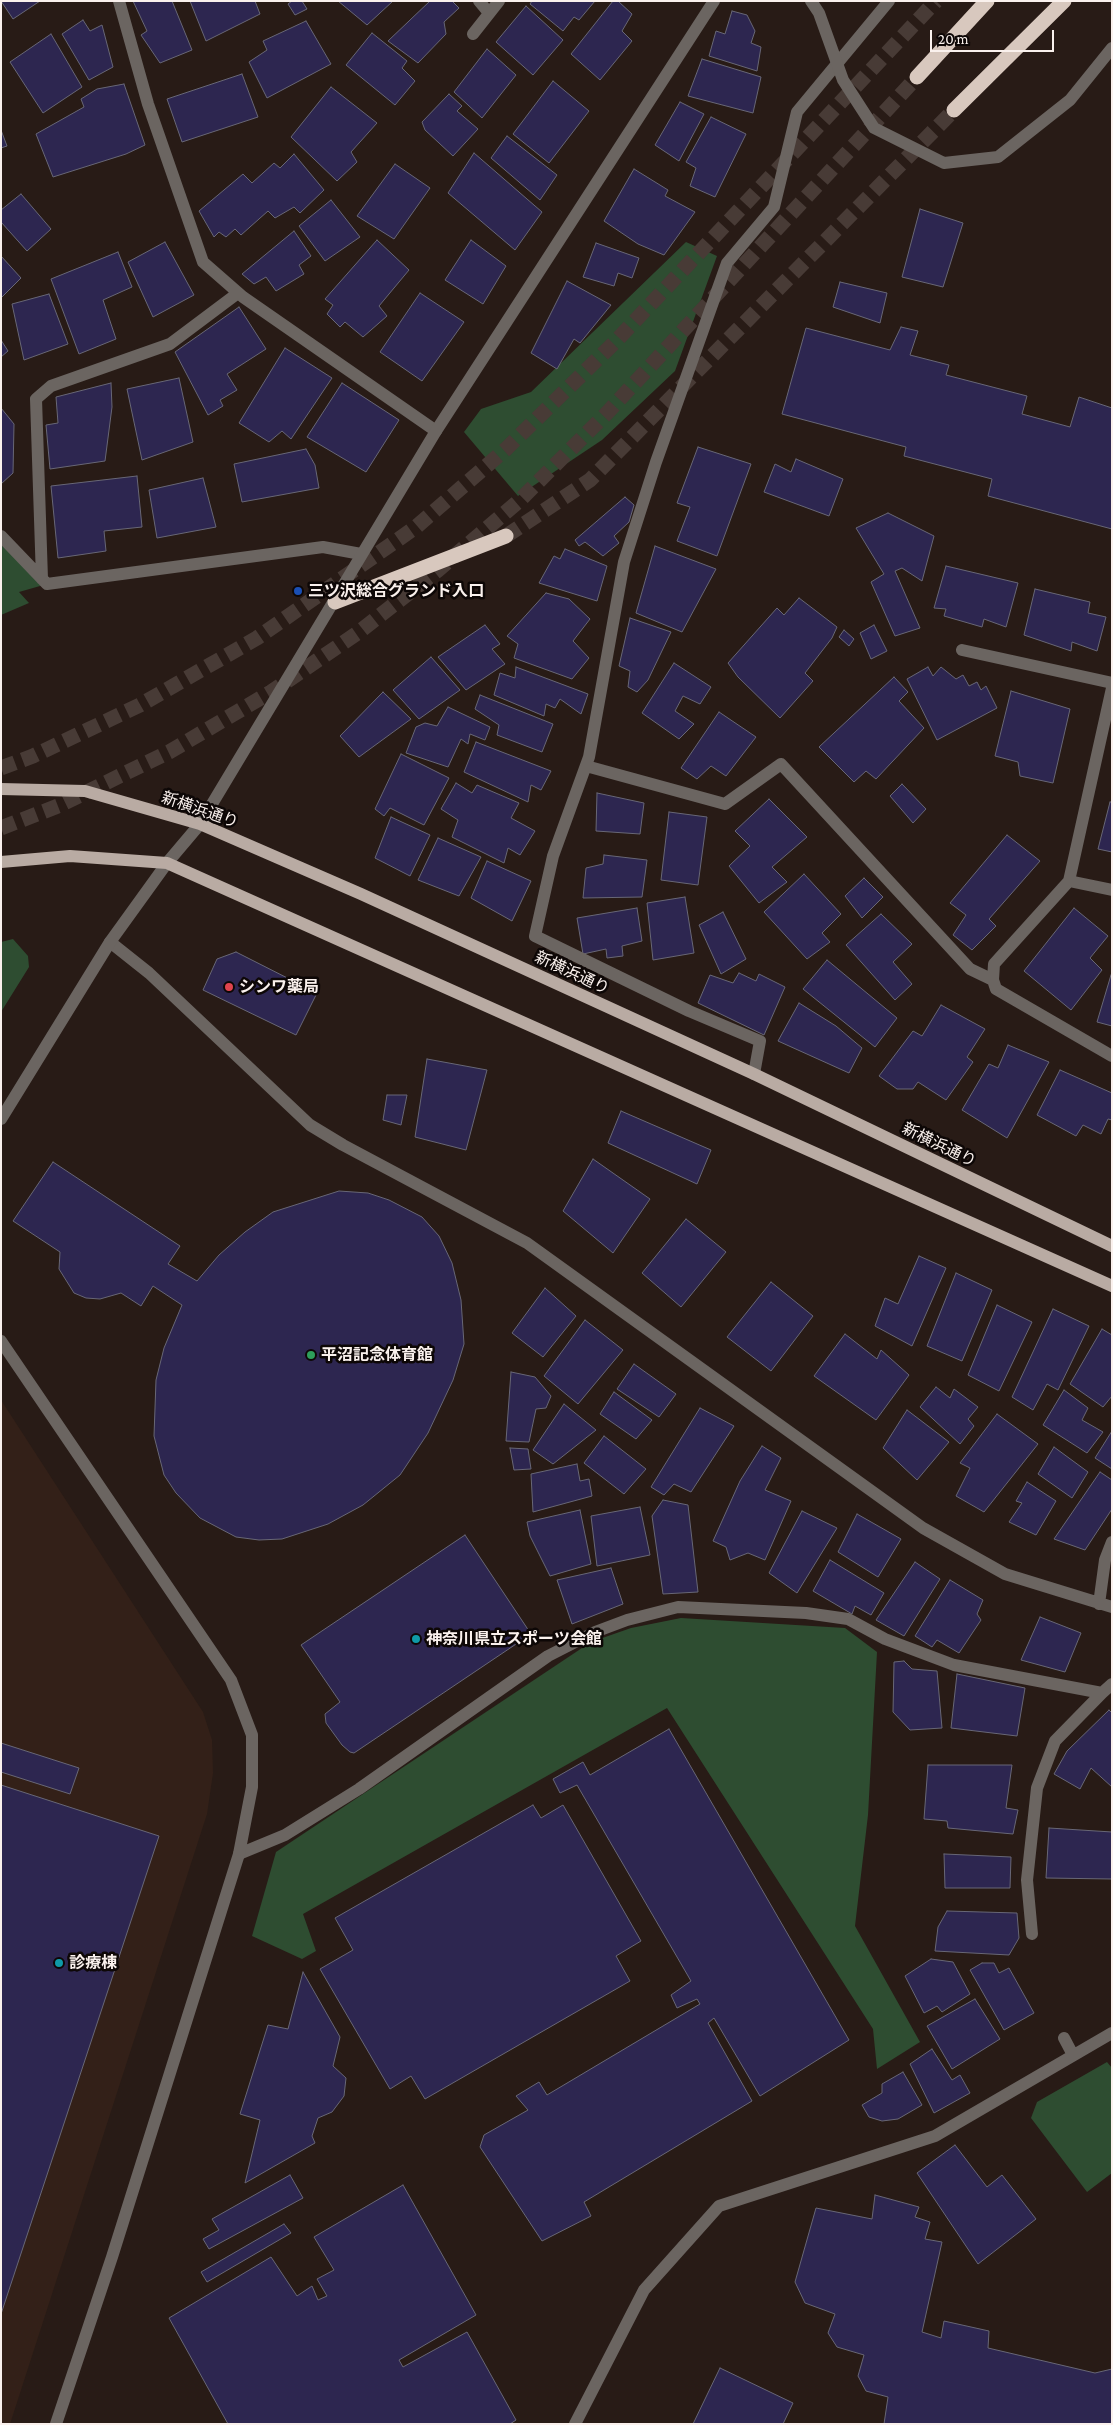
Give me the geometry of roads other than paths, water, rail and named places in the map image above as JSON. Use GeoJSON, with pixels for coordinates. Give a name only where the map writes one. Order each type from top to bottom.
{"type":"FeatureCollection","features":[{"type":"Feature","properties":{"kind":"highway"},"geometry":{"type":"LineString","coordinates":[[917,77],[987,1]]}},
{"type":"Feature","properties":{"kind":"highway"},"geometry":{"type":"LineString","coordinates":[[954,110],[1064,1]]}},
{"type":"Feature","properties":{"kind":"highway"},"geometry":{"type":"LineString","coordinates":[[335,602],[506,536]]}},
{"type":"Feature","properties":{"kind":"main road","name":"新横浜通り"},"geometry":{"type":"LineString","coordinates":[[1,789],[86,791],[200,824],[361,894],[754,1074],[1112,1246]]}},
{"type":"Feature","properties":{"kind":"main road"},"geometry":{"type":"LineString","coordinates":[[1,862],[70,856],[167,863],[1112,1286]]}},
{"type":"Feature","properties":{"kind":"street"},"geometry":{"type":"LineString","coordinates":[[119,1],[148,104],[203,262],[238,293],[436,431]]}},
{"type":"Feature","properties":{"kind":"street"},"geometry":{"type":"LineString","coordinates":[[479,1],[489,13]]}},
{"type":"Feature","properties":{"kind":"street"},"geometry":{"type":"LineString","coordinates":[[473,34],[499,1]]}},
{"type":"Feature","properties":{"kind":"street"},"geometry":{"type":"LineString","coordinates":[[1,1119],[110,942],[167,863],[200,824],[436,431],[714,1]]}},
{"type":"Feature","properties":{"kind":"street"},"geometry":{"type":"LineString","coordinates":[[811,1],[819,13],[843,80],[874,128],[944,163],[998,157],[1070,100],[1112,48]]}},
{"type":"Feature","properties":{"kind":"street"},"geometry":{"type":"LineString","coordinates":[[754,1074],[760,1041],[689,1011],[535,936],[553,856],[586,766],[624,562],[656,462],[723,272],[727,264],[774,207],[797,112],[889,1]]}},
{"type":"Feature","properties":{"kind":"street"},"geometry":{"type":"LineString","coordinates":[[42,579],[36,399],[51,386],[170,344],[238,293]]}},
{"type":"Feature","properties":{"kind":"street"},"geometry":{"type":"LineString","coordinates":[[1,536],[47,584],[323,546],[361,554]]}},
{"type":"Feature","properties":{"kind":"street"},"geometry":{"type":"LineString","coordinates":[[962,650],[1112,683]]}},
{"type":"Feature","properties":{"kind":"street"},"geometry":{"type":"LineString","coordinates":[[1112,688],[1069,881],[994,964],[993,980],[996,990],[1112,1056]]}},
{"type":"Feature","properties":{"kind":"street"},"geometry":{"type":"LineString","coordinates":[[586,766],[725,804],[782,764],[970,969],[993,980]]}},
{"type":"Feature","properties":{"kind":"street"},"geometry":{"type":"LineString","coordinates":[[1069,881],[1112,890]]}},
{"type":"Feature","properties":{"kind":"street"},"geometry":{"type":"LineString","coordinates":[[110,942],[149,973],[310,1124],[344,1145],[527,1243],[923,1528],[1005,1574],[1106,1605],[1105,1560],[1112,1542]]}},
{"type":"Feature","properties":{"kind":"street"},"geometry":{"type":"LineString","coordinates":[[1,1341],[231,1680],[252,1735],[252,1787],[239,1854],[112,2257],[57,2423]]}},
{"type":"Feature","properties":{"kind":"street"},"geometry":{"type":"LineString","coordinates":[[239,1854],[285,1835],[360,1789],[548,1656],[595,1632],[619,1623],[678,1608],[806,1613],[848,1619],[885,1639],[954,1665],[1102,1693]]}},
{"type":"Feature","properties":{"kind":"street"},"geometry":{"type":"LineString","coordinates":[[1032,1934],[1027,1880],[1037,1788],[1055,1741],[1112,1684]]}},
{"type":"Feature","properties":{"kind":"street"},"geometry":{"type":"LineString","coordinates":[[575,2424],[644,2290],[719,2206],[936,2136],[1112,2033]]}},
{"type":"Feature","properties":{"kind":"street"},"geometry":{"type":"LineString","coordinates":[[1064,2038],[1073,2056]]}},
{"type":"Feature","properties":{"kind":"tunnel"},"geometry":{"type":"LineString","coordinates":[[1,768],[33,756],[140,705],[257,638],[416,527],[506,449],[616,341],[936,1]]}},
{"type":"Feature","properties":{"kind":"tunnel"},"geometry":{"type":"LineString","coordinates":[[1,828],[58,806],[169,752],[271,692],[359,632],[438,570],[519,501],[607,413],[917,77]]}},
{"type":"Feature","properties":{"kind":"tunnel"},"geometry":{"type":"LineString","coordinates":[[506,536],[590,480],[954,110]]}},
{"type":"Feature","properties":{"kind":"place","name":"三ツ沢総合グランド入口"},"geometry":{"type":"Point","coordinates":[298,591]}},
{"type":"Feature","properties":{"kind":"place","name":"シンワ薬局"},"geometry":{"type":"Point","coordinates":[229,987]}},
{"type":"Feature","properties":{"kind":"place","name":"平沼記念体育館"},"geometry":{"type":"Point","coordinates":[311,1355]}},
{"type":"Feature","properties":{"kind":"place","name":"神奈川県立スポーツ会館"},"geometry":{"type":"Point","coordinates":[416,1639]}},
{"type":"Feature","properties":{"kind":"place","name":"診療棟"},"geometry":{"type":"Point","coordinates":[59,1963]}}]}
